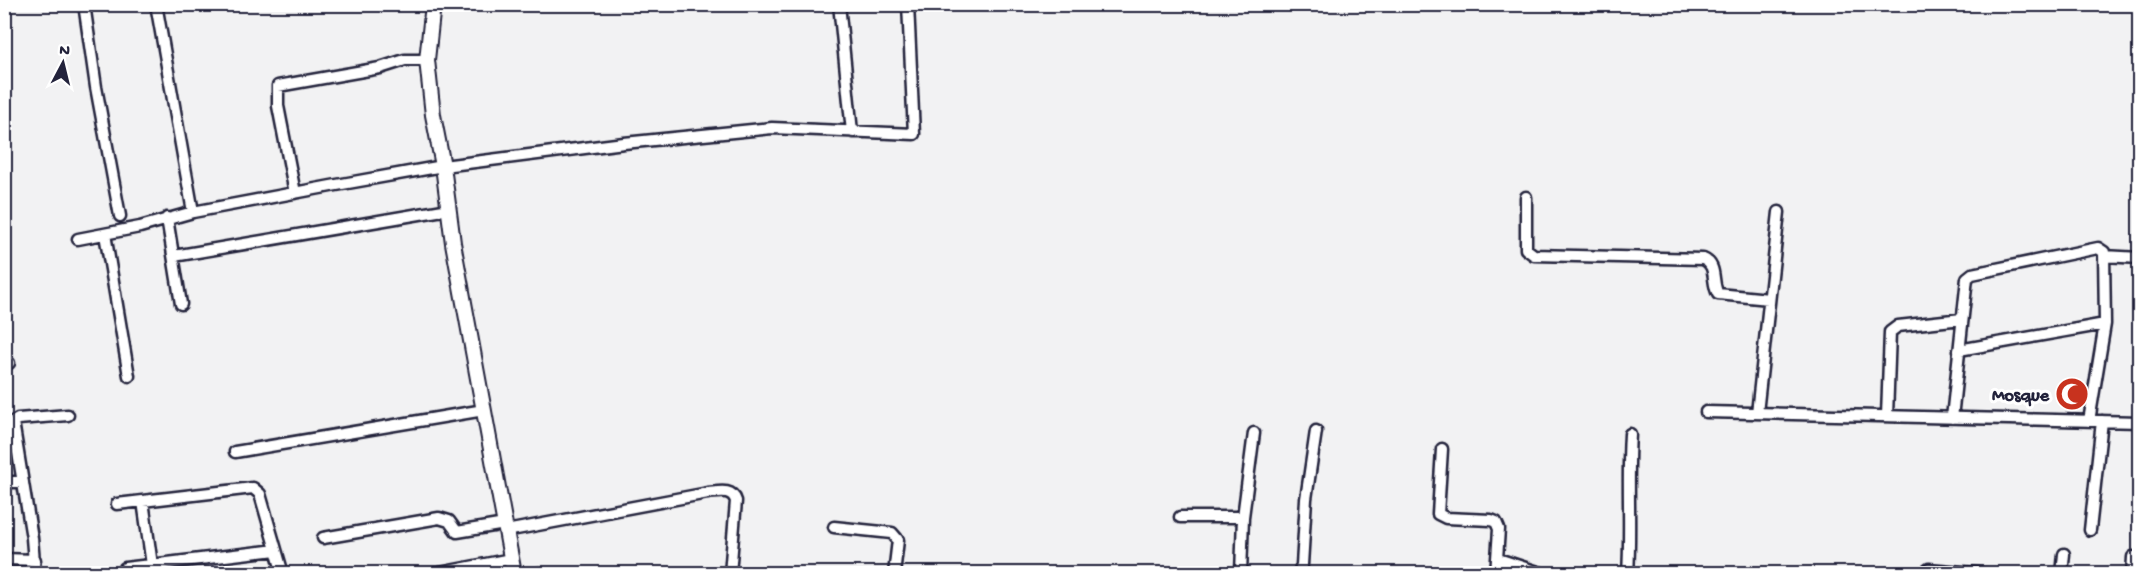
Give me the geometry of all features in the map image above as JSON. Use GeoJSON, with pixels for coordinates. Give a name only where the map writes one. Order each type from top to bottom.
{"type":"FeatureCollection","features":[{"type":"Feature","properties":{"kind":"main road"},"geometry":{"type":"LineString","coordinates":[[433,4],[427,60],[433,115],[443,166],[453,243],[514,573]]}},
{"type":"Feature","properties":{"kind":"street"},"geometry":{"type":"LineString","coordinates":[[84,4],[96,87],[120,216]]}},
{"type":"Feature","properties":{"kind":"street"},"geometry":{"type":"LineString","coordinates":[[156,4],[193,212]]}},
{"type":"Feature","properties":{"kind":"street"},"geometry":{"type":"LineString","coordinates":[[839,4],[852,132]]}},
{"type":"Feature","properties":{"kind":"street"},"geometry":{"type":"LineString","coordinates":[[78,239],[140,227],[193,212],[443,166],[678,137],[772,128],[815,128],[914,134],[909,4]]}},
{"type":"Feature","properties":{"kind":"street"},"geometry":{"type":"LineString","coordinates":[[296,193],[279,106],[278,86],[380,68],[405,60],[427,60]]}},
{"type":"Feature","properties":{"kind":"street"},"geometry":{"type":"LineString","coordinates":[[1526,197],[1526,249],[1534,255],[1702,259],[1708,261],[1711,266],[1718,294],[1770,299]]}},
{"type":"Feature","properties":{"kind":"street"},"geometry":{"type":"LineString","coordinates":[[174,256],[449,209]]}},
{"type":"Feature","properties":{"kind":"street"},"geometry":{"type":"LineString","coordinates":[[1757,413],[1779,212]]}},
{"type":"Feature","properties":{"kind":"street"},"geometry":{"type":"LineString","coordinates":[[168,218],[182,304]]}},
{"type":"Feature","properties":{"kind":"street"},"geometry":{"type":"LineString","coordinates":[[105,234],[129,376]]}},
{"type":"Feature","properties":{"kind":"street"},"geometry":{"type":"LineString","coordinates":[[1952,418],[1967,278],[1972,274],[2098,248],[2103,250],[2104,256],[2104,324],[2089,421]]}},
{"type":"Feature","properties":{"kind":"street"},"geometry":{"type":"LineString","coordinates":[[2104,256],[2139,258]]}},
{"type":"Feature","properties":{"kind":"street"},"geometry":{"type":"LineString","coordinates":[[1887,416],[1890,332],[1898,326],[1962,319]]}},
{"type":"Feature","properties":{"kind":"street"},"geometry":{"type":"LineString","coordinates":[[1959,350],[2104,324]]}},
{"type":"Feature","properties":{"kind":"street"},"geometry":{"type":"LineString","coordinates":[[235,452],[484,410]]}},
{"type":"Feature","properties":{"kind":"street"},"geometry":{"type":"LineString","coordinates":[[1706,412],[2139,422]]}},
{"type":"Feature","properties":{"kind":"street"},"geometry":{"type":"LineString","coordinates":[[35,573],[35,560],[13,427],[15,420],[68,414]]}},
{"type":"Feature","properties":{"kind":"street"},"geometry":{"type":"LineString","coordinates":[[2090,530],[2102,421]]}},
{"type":"Feature","properties":{"kind":"street"},"geometry":{"type":"LineString","coordinates":[[1298,573],[1302,565],[1306,499],[1316,430]]}},
{"type":"Feature","properties":{"kind":"street"},"geometry":{"type":"LineString","coordinates":[[1241,573],[1244,517],[1254,433]]}},
{"type":"Feature","properties":{"kind":"street"},"geometry":{"type":"LineString","coordinates":[[1628,573],[1630,434]]}},
{"type":"Feature","properties":{"kind":"street"},"geometry":{"type":"LineString","coordinates":[[1442,449],[1438,514],[1446,518],[1496,522],[1499,529],[1496,573]]}},
{"type":"Feature","properties":{"kind":"street"},"geometry":{"type":"LineString","coordinates":[[4,482],[23,482]]}},
{"type":"Feature","properties":{"kind":"street"},"geometry":{"type":"LineString","coordinates":[[117,504],[253,488],[260,494],[283,573]]}},
{"type":"Feature","properties":{"kind":"street"},"geometry":{"type":"LineString","coordinates":[[323,538],[439,518],[449,521],[457,532],[506,528],[730,492],[735,495],[736,501],[730,573]]}},
{"type":"Feature","properties":{"kind":"street"},"geometry":{"type":"LineString","coordinates":[[143,501],[152,565]]}},
{"type":"Feature","properties":{"kind":"street"},"geometry":{"type":"LineString","coordinates":[[1180,517],[1244,517]]}},
{"type":"Feature","properties":{"kind":"street"},"geometry":{"type":"LineString","coordinates":[[834,527],[896,536],[898,540],[894,573]]}},
{"type":"Feature","properties":{"kind":"street"},"geometry":{"type":"LineString","coordinates":[[125,568],[276,550]]}},
{"type":"Feature","properties":{"kind":"street"},"geometry":{"type":"LineString","coordinates":[[2062,573],[2064,554]]}},
{"type":"Feature","properties":{"kind":"street"},"geometry":{"type":"LineString","coordinates":[[2132,573],[2133,557]]}},
{"type":"Feature","properties":{"kind":"street"},"geometry":{"type":"LineString","coordinates":[[4,559],[35,560]]}},
{"type":"Feature","properties":{"kind":"street"},"geometry":{"type":"LineString","coordinates":[[434,573],[511,559]]}},
{"type":"Feature","properties":{"kind":"street"},"geometry":{"type":"LineString","coordinates":[[1498,559],[1544,573]]}},
{"type":"Feature","properties":{"kind":"street"},"geometry":{"type":"LineString","coordinates":[[1922,573],[1929,569],[1986,573]]}},
{"type":"Feature","properties":{"kind":"place","name":"Mosque"},"geometry":{"type":"Point","coordinates":[2072,394]}}]}
